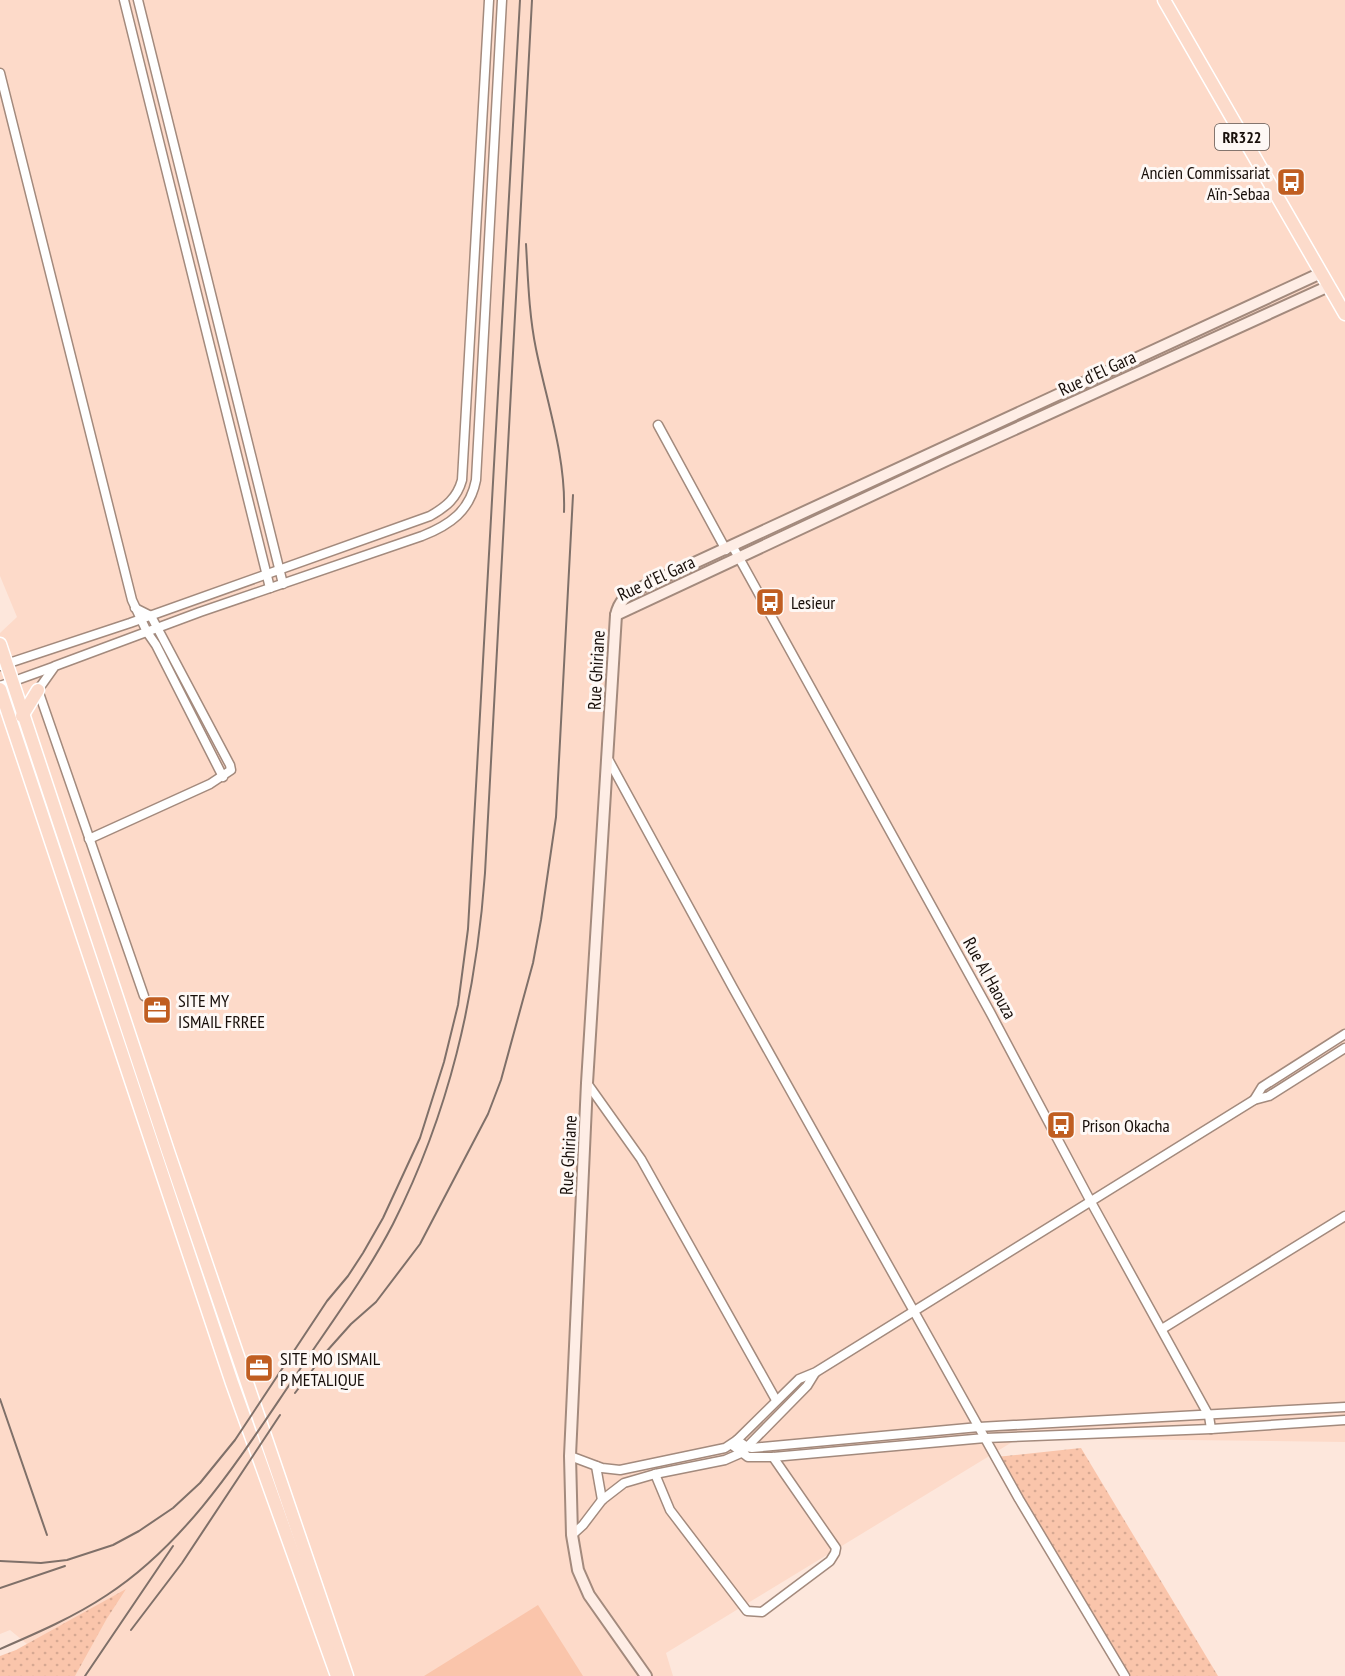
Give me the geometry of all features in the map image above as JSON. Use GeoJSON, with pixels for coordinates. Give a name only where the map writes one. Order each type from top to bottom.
{"type":"FeatureCollection","features":[{"type":"Feature","properties":{"kind":"main road","name":"RR322"},"geometry":{"type":"LineString","coordinates":[[1164,0],[1345,314]]}},
{"type":"Feature","properties":{"kind":"main road"},"geometry":{"type":"LineString","coordinates":[[0,647],[4,686],[232,1383],[337,1676]]}},
{"type":"Feature","properties":{"kind":"main road"},"geometry":{"type":"LineString","coordinates":[[4,686],[22,716],[347,1676]]}},
{"type":"Feature","properties":{"kind":"main road"},"geometry":{"type":"LineString","coordinates":[[22,716],[38,690]]}},
{"type":"Feature","properties":{"kind":"street"},"geometry":{"type":"LineString","coordinates":[[124,0],[270,588]]}},
{"type":"Feature","properties":{"kind":"street"},"geometry":{"type":"LineString","coordinates":[[138,0],[283,584]]}},
{"type":"Feature","properties":{"kind":"street"},"geometry":{"type":"LineString","coordinates":[[3,665],[140,620],[419,520],[442,509],[456,497],[462,480],[489,0]]}},
{"type":"Feature","properties":{"kind":"street"},"geometry":{"type":"LineString","coordinates":[[4,686],[233,601],[422,536],[451,522],[469,502],[476,480],[502,0]]}},
{"type":"Feature","properties":{"kind":"street"},"geometry":{"type":"LineString","coordinates":[[0,73],[135,608],[223,777]]}},
{"type":"Feature","properties":{"kind":"street","name":"Rue d'El Gara"},"geometry":{"type":"LineString","coordinates":[[616,615],[622,601],[631,593],[1131,359],[1321,273]]}},
{"type":"Feature","properties":{"kind":"street"},"geometry":{"type":"LineString","coordinates":[[195,287],[209,284]]}},
{"type":"Feature","properties":{"kind":"street","name":"Rue d'El Gara"},"geometry":{"type":"LineString","coordinates":[[616,615],[1138,372],[1329,286]]}},
{"type":"Feature","properties":{"kind":"street"},"geometry":{"type":"LineString","coordinates":[[1131,359],[1138,372]]}},
{"type":"Feature","properties":{"kind":"street","name":"Rue Al Haouza"},"geometry":{"type":"LineString","coordinates":[[658,425],[730,548],[739,557],[990,1012],[1209,1416],[1211,1429]]}},
{"type":"Feature","properties":{"kind":"street"},"geometry":{"type":"LineString","coordinates":[[442,509],[451,522]]}},
{"type":"Feature","properties":{"kind":"street"},"geometry":{"type":"LineString","coordinates":[[229,587],[233,601]]}},
{"type":"Feature","properties":{"kind":"street"},"geometry":{"type":"LineString","coordinates":[[89,839],[230,772],[230,765],[158,628],[151,616],[135,608]]}},
{"type":"Feature","properties":{"kind":"street","name":"Rue Ghiriane"},"geometry":{"type":"LineString","coordinates":[[616,615],[587,1083],[570,1456],[572,1535],[578,1570],[589,1595],[646,1676]]}},
{"type":"Feature","properties":{"kind":"street"},"geometry":{"type":"LineString","coordinates":[[55,666],[38,690],[144,996]]}},
{"type":"Feature","properties":{"kind":"street"},"geometry":{"type":"LineString","coordinates":[[607,757],[733,988],[1019,1499],[1125,1676]]}},
{"type":"Feature","properties":{"kind":"street"},"geometry":{"type":"LineString","coordinates":[[1254,1100],[1262,1087],[1345,1034]]}},
{"type":"Feature","properties":{"kind":"street"},"geometry":{"type":"LineString","coordinates":[[570,1456],[609,1470],[620,1470],[716,1451],[735,1442],[799,1379],[816,1372],[1254,1100],[1269,1096],[1345,1048]]}},
{"type":"Feature","properties":{"kind":"street"},"geometry":{"type":"LineString","coordinates":[[587,1083],[641,1159],[776,1400]]}},
{"type":"Feature","properties":{"kind":"street"},"geometry":{"type":"LineString","coordinates":[[1162,1329],[1345,1216]]}},
{"type":"Feature","properties":{"kind":"street"},"geometry":{"type":"LineString","coordinates":[[572,1535],[583,1525],[602,1500],[624,1483],[655,1474],[725,1460],[744,1450],[807,1386],[816,1372]]}},
{"type":"Feature","properties":{"kind":"street"},"geometry":{"type":"LineString","coordinates":[[744,1450],[979,1426],[1209,1416],[1345,1407]]}},
{"type":"Feature","properties":{"kind":"street"},"geometry":{"type":"LineString","coordinates":[[735,1442],[751,1457],[773,1457],[985,1438],[1211,1429],[1345,1419]]}},
{"type":"Feature","properties":{"kind":"street"},"geometry":{"type":"LineString","coordinates":[[655,1474],[670,1510],[747,1611],[762,1612],[830,1561],[836,1548],[773,1457]]}},
{"type":"Feature","properties":{"kind":"street"},"geometry":{"type":"LineString","coordinates":[[596,1466],[602,1500]]}},
{"type":"Feature","properties":{"kind":"shaded area"},"geometry":{"type":"Polygon","coordinates":[[[0,0],[1345,0],[1345,1442],[1019,1438],[666,1653],[673,1676],[66,1676],[10,1630],[0,1634],[0,633],[17,617],[0,576],[0,0]]]}},
{"type":"Feature","properties":{"kind":"shaded area"},"geometry":{"type":"Polygon","coordinates":[[[1081,1448],[1218,1676],[1125,1676],[996,1457],[1081,1448]]]}},
{"type":"Feature","properties":{"kind":"shaded area"},"geometry":{"type":"Polygon","coordinates":[[[126,1589],[75,1676],[0,1676],[0,1656],[16,1650],[126,1589]]]}},
{"type":"Feature","properties":{"kind":"shaded area"},"geometry":{"type":"Polygon","coordinates":[[[538,1605],[583,1676],[424,1676],[538,1605]]]}},
{"type":"Feature","properties":{"kind":"railway"},"geometry":{"type":"LineString","coordinates":[[0,1561],[41,1563],[67,1560],[113,1545],[173,1508],[200,1483],[235,1440],[327,1301],[363,1253],[383,1218],[420,1138],[444,1062],[458,1005],[468,929],[520,0]]}},
{"type":"Feature","properties":{"kind":"railway"},"geometry":{"type":"LineString","coordinates":[[0,1649],[68,1618],[107,1595],[136,1574],[163,1550],[211,1496],[333,1321],[382,1244],[413,1182],[444,1097],[467,1009],[475,965],[485,873],[532,0]]}},
{"type":"Feature","properties":{"kind":"railway"},"geometry":{"type":"LineString","coordinates":[[526,244],[532,323],[559,450],[564,512]]}},
{"type":"Feature","properties":{"kind":"railway"},"geometry":{"type":"LineString","coordinates":[[295,1393],[326,1352],[351,1324],[376,1302],[420,1244],[488,1114],[501,1080],[533,963],[556,817],[573,495]]}},
{"type":"Feature","properties":{"kind":"railway"},"geometry":{"type":"LineString","coordinates":[[0,1399],[47,1535]]}},
{"type":"Feature","properties":{"kind":"railway"},"geometry":{"type":"LineString","coordinates":[[131,1630],[182,1563],[280,1415]]}},
{"type":"Feature","properties":{"kind":"railway"},"geometry":{"type":"LineString","coordinates":[[85,1676],[173,1546]]}},
{"type":"Feature","properties":{"kind":"railway"},"geometry":{"type":"LineString","coordinates":[[0,1588],[65,1566]]}},
{"type":"Feature","properties":{"kind":"place","name":"Ancien Commissariat Aïn-Sebaa"},"geometry":{"type":"Point","coordinates":[1291,182]}},
{"type":"Feature","properties":{"kind":"place","name":"Lesieur"},"geometry":{"type":"Point","coordinates":[770,602]}},
{"type":"Feature","properties":{"kind":"place","name":"SITE MY ISMAIL FRREE"},"geometry":{"type":"Point","coordinates":[157,1010]}},
{"type":"Feature","properties":{"kind":"place","name":"Prison Okacha"},"geometry":{"type":"Point","coordinates":[1061,1125]}},
{"type":"Feature","properties":{"kind":"place","name":"SITE MO ISMAIL P METALIQUE"},"geometry":{"type":"Point","coordinates":[259,1368]}}]}
